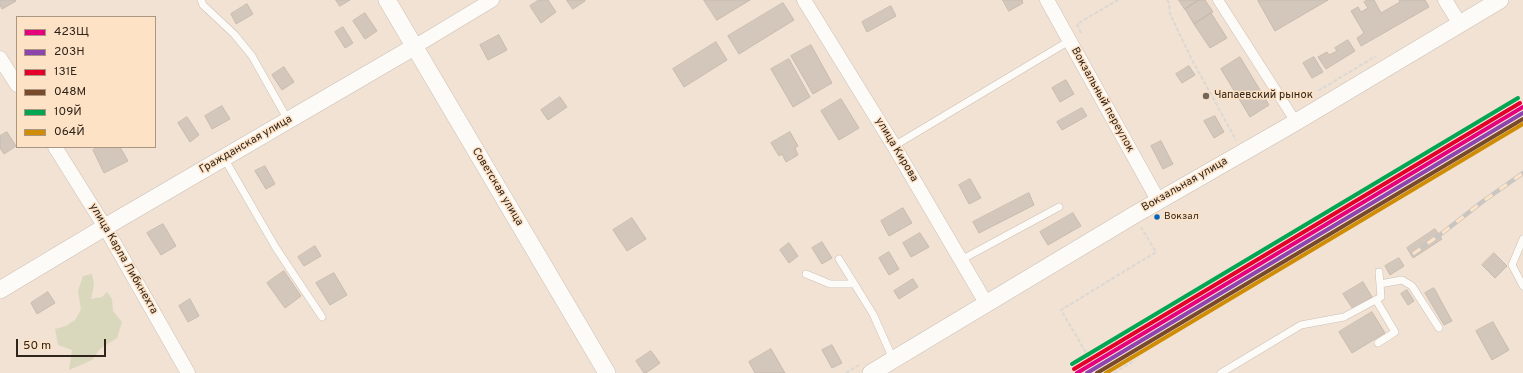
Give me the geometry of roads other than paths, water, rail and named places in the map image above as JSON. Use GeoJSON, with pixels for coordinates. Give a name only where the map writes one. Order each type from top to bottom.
{"type":"FeatureCollection","features":[{"type":"Feature","properties":{"kind":"street","name":"Советская улица"},"geometry":{"type":"LineString","coordinates":[[387,0],[607,373]]}},
{"type":"Feature","properties":{"kind":"street","name":"Гражданская улица"},"geometry":{"type":"LineString","coordinates":[[0,290],[492,0]]}},
{"type":"Feature","properties":{"kind":"street","name":"улица Кирова"},"geometry":{"type":"LineString","coordinates":[[804,0],[894,146],[986,303]]}},
{"type":"Feature","properties":{"kind":"street","name":"Вокзальный переулок"},"geometry":{"type":"LineString","coordinates":[[1046,0],[1158,200]]}},
{"type":"Feature","properties":{"kind":"street"},"geometry":{"type":"LineString","coordinates":[[1218,0],[1296,122]]}},
{"type":"Feature","properties":{"kind":"street"},"geometry":{"type":"LineString","coordinates":[[1445,0],[1460,24]]}},
{"type":"Feature","properties":{"kind":"street","name":"Вокзальная улица"},"geometry":{"type":"LineString","coordinates":[[871,373],[1158,200],[1296,122],[1500,0]]}},
{"type":"Feature","properties":{"kind":"street"},"geometry":{"type":"LineString","coordinates":[[0,58],[16,83]]}},
{"type":"Feature","properties":{"kind":"street","name":"улица Карла Либкнехта"},"geometry":{"type":"LineString","coordinates":[[57,148],[105,227],[188,373]]}},
{"type":"Feature","properties":{"kind":"lane"},"geometry":{"type":"LineString","coordinates":[[201,0],[203,5],[234,34],[252,56],[289,121]]}},
{"type":"Feature","properties":{"kind":"lane"},"geometry":{"type":"LineString","coordinates":[[894,146],[1070,41]]}},
{"type":"Feature","properties":{"kind":"lane"},"geometry":{"type":"LineString","coordinates":[[224,158],[276,248],[322,317]]}},
{"type":"Feature","properties":{"kind":"lane"},"geometry":{"type":"LineString","coordinates":[[961,260],[1059,207]]}},
{"type":"Feature","properties":{"kind":"lane"},"geometry":{"type":"LineString","coordinates":[[1523,239],[1512,265],[1523,286]]}},
{"type":"Feature","properties":{"kind":"lane"},"geometry":{"type":"LineString","coordinates":[[839,259],[873,314],[893,359]]}},
{"type":"Feature","properties":{"kind":"lane"},"geometry":{"type":"LineString","coordinates":[[1221,373],[1301,325],[1344,317],[1381,297],[1379,272]]}},
{"type":"Feature","properties":{"kind":"lane"},"geometry":{"type":"LineString","coordinates":[[806,274],[830,284],[854,284]]}},
{"type":"Feature","properties":{"kind":"lane"},"geometry":{"type":"LineString","coordinates":[[1380,284],[1402,280],[1412,286],[1438,328]]}},
{"type":"Feature","properties":{"kind":"lane"},"geometry":{"type":"LineString","coordinates":[[1376,300],[1395,332],[1378,343]]}},
{"type":"Feature","properties":{"kind":"railway"},"geometry":{"type":"LineString","coordinates":[[1413,254],[1523,173]]}},
{"type":"Feature","properties":{"kind":"place","name":"Чапаевский рынок"},"geometry":{"type":"Point","coordinates":[1206,96]}},
{"type":"Feature","properties":{"kind":"place","name":"Вокзал"},"geometry":{"type":"Point","coordinates":[1157,217]}}]}
